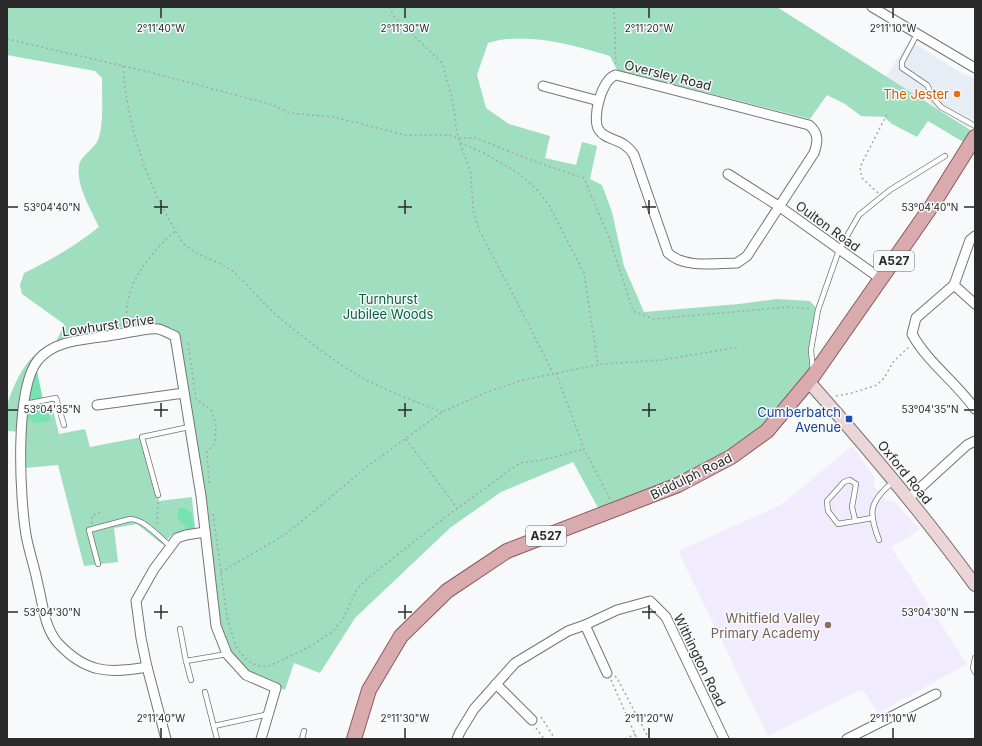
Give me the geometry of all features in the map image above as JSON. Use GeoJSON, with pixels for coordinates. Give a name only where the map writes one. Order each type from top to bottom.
{"type":"FeatureCollection","features":[{"type":"Feature","properties":{"kind":"main road","name":"Biddulph Road"},"geometry":{"type":"LineString","coordinates":[[354,739],[369,690],[401,636],[447,591],[507,551],[678,485],[731,457],[767,431],[811,379],[933,204],[975,137]]}},
{"type":"Feature","properties":{"kind":"street"},"geometry":{"type":"LineString","coordinates":[[872,7],[975,68]]}},
{"type":"Feature","properties":{"kind":"street","name":"Oversley Road"},"geometry":{"type":"LineString","coordinates":[[616,75],[809,125],[814,128],[817,136],[817,145],[814,153],[780,207],[746,256],[736,263],[683,263],[674,259],[664,246],[634,155],[626,144],[602,133],[598,128],[596,122],[599,101],[608,80],[616,75]]}},
{"type":"Feature","properties":{"kind":"street"},"geometry":{"type":"LineString","coordinates":[[543,86],[599,101]]}},
{"type":"Feature","properties":{"kind":"street","name":"Oulton Road"},"geometry":{"type":"LineString","coordinates":[[728,174],[780,207],[881,279]]}},
{"type":"Feature","properties":{"kind":"street"},"geometry":{"type":"LineString","coordinates":[[975,236],[970,240],[954,285],[916,318],[912,334],[920,348],[965,395],[975,409]]}},
{"type":"Feature","properties":{"kind":"street"},"geometry":{"type":"LineString","coordinates":[[954,285],[975,304]]}},
{"type":"Feature","properties":{"kind":"street","name":"Lowhurst Drive"},"geometry":{"type":"LineString","coordinates":[[147,667],[119,671],[95,669],[68,653],[56,640],[47,624],[26,536],[23,510],[22,424],[26,389],[30,376],[38,361],[51,349],[77,341],[157,328],[175,336],[205,532],[216,626],[227,654],[246,675],[276,688],[270,714]]}},
{"type":"Feature","properties":{"kind":"street","name":"Oxford Road"},"geometry":{"type":"LineString","coordinates":[[811,379],[823,397],[935,530],[975,585]]}},
{"type":"Feature","properties":{"kind":"street"},"geometry":{"type":"LineString","coordinates":[[97,405],[184,394]]}},
{"type":"Feature","properties":{"kind":"street"},"geometry":{"type":"LineString","coordinates":[[909,498],[967,445],[975,441]]}},
{"type":"Feature","properties":{"kind":"street"},"geometry":{"type":"LineString","coordinates":[[166,739],[147,667],[136,601],[154,569],[177,538],[205,532]]}},
{"type":"Feature","properties":{"kind":"street","name":"Withington Road"},"geometry":{"type":"LineString","coordinates":[[457,739],[474,709],[515,663],[532,651],[568,630],[585,625],[617,610],[650,601],[659,608],[666,617],[724,739]]}},
{"type":"Feature","properties":{"kind":"street"},"geometry":{"type":"LineString","coordinates":[[585,625],[608,673]]}},
{"type":"Feature","properties":{"kind":"street"},"geometry":{"type":"LineString","coordinates":[[496,684],[532,720]]}},
{"type":"Feature","properties":{"kind":"street"},"geometry":{"type":"LineString","coordinates":[[847,739],[936,694]]}},
{"type":"Feature","properties":{"kind":"street"},"geometry":{"type":"LineString","coordinates":[[261,739],[270,714]]}},
{"type":"Feature","properties":{"kind":"lane"},"geometry":{"type":"LineString","coordinates":[[917,34],[902,62],[902,68],[927,85],[934,99],[942,107],[975,126]]}},
{"type":"Feature","properties":{"kind":"lane"},"geometry":{"type":"LineString","coordinates":[[811,379],[811,350],[818,310],[839,250],[859,215],[882,197],[945,156]]}},
{"type":"Feature","properties":{"kind":"lane"},"geometry":{"type":"LineString","coordinates":[[25,404],[56,398],[64,425]]}},
{"type":"Feature","properties":{"kind":"lane"},"geometry":{"type":"LineString","coordinates":[[158,495],[142,437],[189,427]]}},
{"type":"Feature","properties":{"kind":"lane"},"geometry":{"type":"LineString","coordinates":[[855,520],[852,507],[856,484],[850,480],[844,482],[827,501],[828,511],[838,524],[872,518]]}},
{"type":"Feature","properties":{"kind":"lane"},"geometry":{"type":"LineString","coordinates":[[879,540],[872,521],[873,508],[880,492],[894,480]]}},
{"type":"Feature","properties":{"kind":"lane"},"geometry":{"type":"LineString","coordinates":[[98,564],[90,530],[94,529],[135,519],[170,546]]}},
{"type":"Feature","properties":{"kind":"lane"},"geometry":{"type":"LineString","coordinates":[[180,629],[190,680]]}},
{"type":"Feature","properties":{"kind":"lane"},"geometry":{"type":"LineString","coordinates":[[186,661],[227,654]]}},
{"type":"Feature","properties":{"kind":"lane"},"geometry":{"type":"LineString","coordinates":[[975,658],[973,668],[975,672]]}},
{"type":"Feature","properties":{"kind":"lane"},"geometry":{"type":"LineString","coordinates":[[205,692],[217,739]]}},
{"type":"Feature","properties":{"kind":"lane"},"geometry":{"type":"LineString","coordinates":[[214,726],[270,714]]}},
{"type":"Feature","properties":{"kind":"lane"},"geometry":{"type":"LineString","coordinates":[[302,739],[304,731]]}},
{"type":"Feature","properties":{"kind":"path"},"geometry":{"type":"LineString","coordinates":[[389,7],[394,16],[442,64],[452,98],[458,138],[472,173],[472,209],[479,230],[553,373]]}},
{"type":"Feature","properties":{"kind":"path"},"geometry":{"type":"LineString","coordinates":[[614,7],[616,75]]}},
{"type":"Feature","properties":{"kind":"path"},"geometry":{"type":"LineString","coordinates":[[7,39],[123,66],[270,104],[290,113],[334,117],[405,135],[449,135],[458,138],[476,138],[539,163],[584,178],[610,240],[633,311],[654,319],[788,306],[818,310]]}},
{"type":"Feature","properties":{"kind":"path"},"geometry":{"type":"LineString","coordinates":[[123,66],[130,120],[137,146],[157,194],[175,231],[189,249],[208,260],[223,265],[235,273],[274,313],[354,372],[385,389],[442,412]]}},
{"type":"Feature","properties":{"kind":"path"},"geometry":{"type":"LineString","coordinates":[[882,197],[862,178],[860,167],[888,112]]}},
{"type":"Feature","properties":{"kind":"path"},"geometry":{"type":"LineString","coordinates":[[460,142],[484,153],[520,174],[539,192],[550,207],[584,273],[598,365]]}},
{"type":"Feature","properties":{"kind":"path"},"geometry":{"type":"LineString","coordinates":[[128,333],[126,311],[130,292],[149,257],[175,231]]}},
{"type":"Feature","properties":{"kind":"path"},"geometry":{"type":"LineString","coordinates":[[823,397],[852,394],[877,385],[884,378],[894,361],[916,341]]}},
{"type":"Feature","properties":{"kind":"path"},"geometry":{"type":"LineString","coordinates":[[188,343],[196,399],[211,410],[216,424],[215,443],[207,452],[210,490]]}},
{"type":"Feature","properties":{"kind":"path"},"geometry":{"type":"LineString","coordinates":[[221,572],[286,534],[368,466],[442,412],[494,389],[553,373],[598,365],[662,360],[739,347]]}},
{"type":"Feature","properties":{"kind":"path"},"geometry":{"type":"LineString","coordinates":[[556,373],[584,449],[615,510]]}},
{"type":"Feature","properties":{"kind":"path"},"geometry":{"type":"LineString","coordinates":[[406,439],[457,508]]}},
{"type":"Feature","properties":{"kind":"path"},"geometry":{"type":"LineString","coordinates":[[213,512],[227,617],[236,647],[245,658],[253,664],[266,667],[311,646],[332,632],[343,619],[357,589],[368,578],[457,508],[520,463],[543,460],[584,449]]}},
{"type":"Feature","properties":{"kind":"path"},"geometry":{"type":"LineString","coordinates":[[156,534],[158,495]]}},
{"type":"Feature","properties":{"kind":"path"},"geometry":{"type":"LineString","coordinates":[[94,529],[91,521],[92,516],[102,511]]}},
{"type":"Feature","properties":{"kind":"path"},"geometry":{"type":"LineString","coordinates":[[608,673],[637,739]]}},
{"type":"Feature","properties":{"kind":"path"},"geometry":{"type":"LineString","coordinates":[[608,673],[618,678],[649,739]]}},
{"type":"Feature","properties":{"kind":"path"},"geometry":{"type":"LineString","coordinates":[[544,739],[532,720],[541,717],[555,739]]}},
{"type":"Feature","properties":{"kind":"path"},"geometry":{"type":"LineString","coordinates":[[625,739],[635,734]]}},
{"type":"Feature","properties":{"kind":"shaded area"},"geometry":{"type":"Polygon","coordinates":[[[909,40],[960,72],[975,79],[975,116],[969,128],[886,77],[909,40]]]}},
{"type":"Feature","properties":{"kind":"shaded area","name":"Whitfield Valley Primary Academy"},"geometry":{"type":"Polygon","coordinates":[[[852,446],[875,478],[873,485],[886,500],[894,501],[920,530],[891,547],[967,664],[878,713],[862,689],[768,736],[678,551],[781,505],[852,446]]]}},
{"type":"Feature","properties":{"kind":"green space","name":"Turnhurst Jubilee Woods"},"geometry":{"type":"Polygon","coordinates":[[[7,7],[777,7],[975,133],[970,146],[928,121],[917,137],[892,124],[884,117],[861,116],[845,104],[827,95],[810,119],[617,70],[610,56],[565,44],[518,38],[488,43],[477,75],[486,108],[509,124],[550,136],[545,158],[576,165],[582,142],[597,146],[590,179],[602,185],[612,212],[624,266],[644,312],[739,304],[776,299],[810,301],[818,310],[811,350],[816,380],[731,457],[602,515],[573,462],[501,492],[450,528],[355,618],[320,673],[294,663],[285,690],[246,675],[227,654],[216,626],[175,336],[157,328],[57,346],[38,361],[22,432],[7,431],[7,406],[14,386],[24,367],[38,351],[56,342],[64,324],[22,294],[20,285],[24,273],[63,252],[99,227],[82,189],[79,166],[83,157],[97,142],[101,129],[102,78],[95,71],[7,55],[7,7]]]}},
{"type":"Feature","properties":{"kind":"green space"},"geometry":{"type":"Polygon","coordinates":[[[38,361],[37,371],[43,400],[25,404],[38,361]]]}},
{"type":"Feature","properties":{"kind":"green space"},"geometry":{"type":"Polygon","coordinates":[[[44,404],[46,411],[53,410],[59,434],[85,429],[90,447],[142,437],[159,501],[192,497],[195,528],[173,534],[162,544],[137,524],[114,528],[118,562],[84,566],[58,465],[25,468],[27,406],[44,404]]]}},
{"type":"Feature","properties":{"kind":"green space"},"geometry":{"type":"Polygon","coordinates":[[[44,404],[46,411],[49,410],[50,421],[36,423],[26,417],[27,406],[44,404]]]}},
{"type":"Feature","properties":{"kind":"green space"},"geometry":{"type":"Polygon","coordinates":[[[179,508],[186,508],[191,512],[195,528],[188,529],[177,518],[179,508]]]}},
{"type":"Feature","properties":{"kind":"place","name":"The Jester"},"geometry":{"type":"Point","coordinates":[957,94]}},
{"type":"Feature","properties":{"kind":"place","name":"Cumberbatch Avenue"},"geometry":{"type":"Point","coordinates":[849,419]}},
{"type":"Feature","properties":{"kind":"place","name":"Whitfield Valley Primary Academy"},"geometry":{"type":"Point","coordinates":[828,625]}}]}
